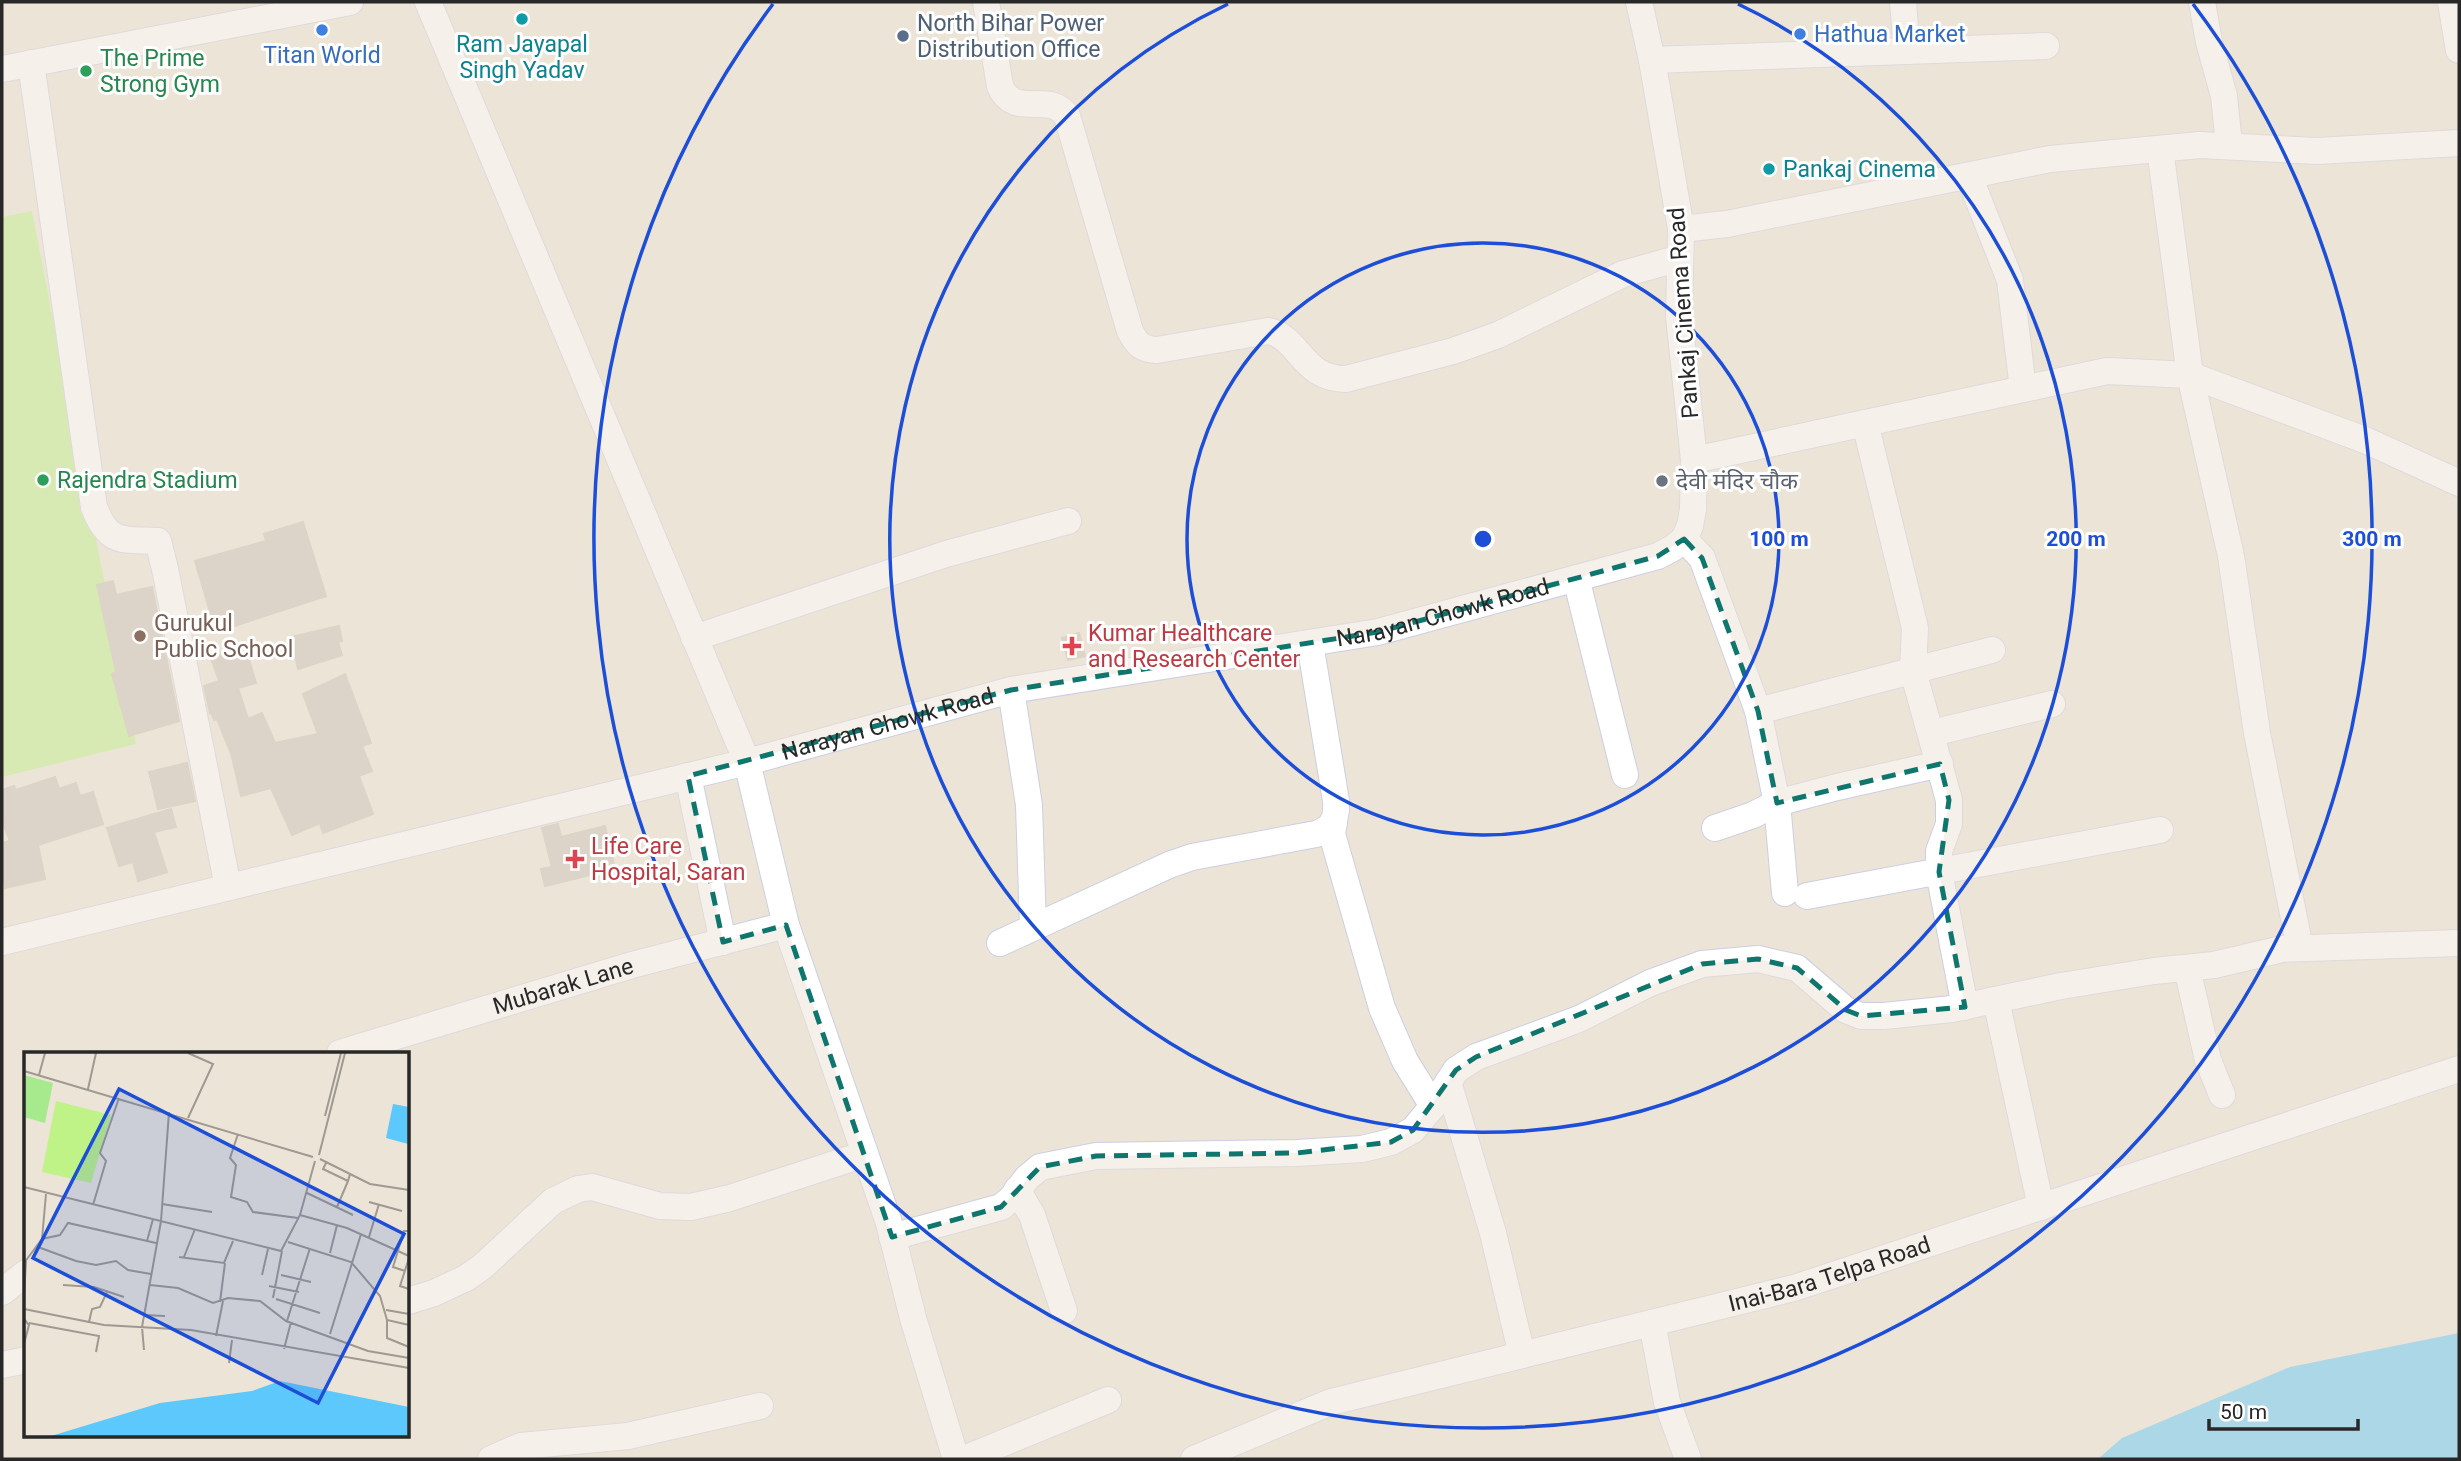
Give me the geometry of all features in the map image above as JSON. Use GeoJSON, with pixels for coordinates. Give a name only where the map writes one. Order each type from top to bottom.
{"type":"FeatureCollection","features":[{"type":"Feature","properties":{"kind":"street"},"geometry":{"type":"LineString","coordinates":[[2,69],[350,2]]}},
{"type":"Feature","properties":{"kind":"street"},"geometry":{"type":"LineString","coordinates":[[428,2],[747,762],[786,925],[892,1237],[913,1318],[956,1459]]}},
{"type":"Feature","properties":{"kind":"street"},"geometry":{"type":"LineString","coordinates":[[986,2],[1000,86],[1006,97],[1016,103],[1055,106],[1068,116],[1130,331],[1139,346],[1146,349],[1157,350],[1268,331],[1281,336],[1316,372],[1332,379],[1346,379],[1453,351],[1498,335],[1623,274],[1680,258]]}},
{"type":"Feature","properties":{"kind":"street","name":"Pankaj Cinema Road"},"geometry":{"type":"LineString","coordinates":[[1639,2],[1652,60],[1681,229],[1678,316],[1694,460]]}},
{"type":"Feature","properties":{"kind":"street"},"geometry":{"type":"LineString","coordinates":[[1903,2],[1907,51]]}},
{"type":"Feature","properties":{"kind":"street"},"geometry":{"type":"LineString","coordinates":[[2202,2],[2209,42],[2224,96],[2229,145]]}},
{"type":"Feature","properties":{"kind":"street"},"geometry":{"type":"LineString","coordinates":[[2451,2],[2459,50]]}},
{"type":"Feature","properties":{"kind":"street"},"geometry":{"type":"LineString","coordinates":[[1652,60],[2046,46]]}},
{"type":"Feature","properties":{"kind":"street"},"geometry":{"type":"LineString","coordinates":[[30,64],[94,507],[99,520],[113,535],[128,542],[158,541],[228,887]]}},
{"type":"Feature","properties":{"kind":"street"},"geometry":{"type":"LineString","coordinates":[[1681,229],[1727,224],[2050,159],[2200,145],[2317,151],[2459,143]]}},
{"type":"Feature","properties":{"kind":"street"},"geometry":{"type":"LineString","coordinates":[[2160,149],[2190,375],[2231,556],[2257,733],[2300,948]]}},
{"type":"Feature","properties":{"kind":"street"},"geometry":{"type":"LineString","coordinates":[[1969,176],[2010,280],[2023,389]]}},
{"type":"Feature","properties":{"kind":"street"},"geometry":{"type":"LineString","coordinates":[[2160,830],[1939,872],[1796,895],[1758,711],[1702,558],[1684,539],[1693,509],[1694,460],[2107,371],[2190,375],[2365,440],[2459,483]]}},
{"type":"Feature","properties":{"kind":"street"},"geometry":{"type":"LineString","coordinates":[[1865,423],[1914,628],[1913,671],[1949,800],[1949,824],[1939,851],[1939,872],[1965,1007]]}},
{"type":"Feature","properties":{"kind":"street"},"geometry":{"type":"LineString","coordinates":[[694,638],[934,558],[1068,521]]}},
{"type":"Feature","properties":{"kind":"street","name":"Narayan Chowk Road"},"geometry":{"type":"LineString","coordinates":[[2,942],[747,762],[1011,690],[1378,632],[1658,556],[1684,539]]}},
{"type":"Feature","properties":{"kind":"street"},"geometry":{"type":"LineString","coordinates":[[1576,578],[1625,775]]}},
{"type":"Feature","properties":{"kind":"street"},"geometry":{"type":"LineString","coordinates":[[1310,643],[1336,801],[1332,834],[1382,1008],[1405,1060],[1433,1106]]}},
{"type":"Feature","properties":{"kind":"street"},"geometry":{"type":"LineString","coordinates":[[1758,711],[1992,650]]}},
{"type":"Feature","properties":{"kind":"street"},"geometry":{"type":"LineString","coordinates":[[1011,690],[1029,804],[1033,927]]}},
{"type":"Feature","properties":{"kind":"street"},"geometry":{"type":"LineString","coordinates":[[1932,733],[2052,704]]}},
{"type":"Feature","properties":{"kind":"street"},"geometry":{"type":"LineString","coordinates":[[1715,828],[1753,815],[1777,803],[1940,764]]}},
{"type":"Feature","properties":{"kind":"street"},"geometry":{"type":"LineString","coordinates":[[688,776],[723,942]]}},
{"type":"Feature","properties":{"kind":"street"},"geometry":{"type":"LineString","coordinates":[[1000,943],[1169,865],[1192,858],[1316,834],[1325,831],[1334,823]]}},
{"type":"Feature","properties":{"kind":"street","name":"Mubarak Lane"},"geometry":{"type":"LineString","coordinates":[[343,1052],[571,982],[786,925]]}},
{"type":"Feature","properties":{"kind":"street"},"geometry":{"type":"LineString","coordinates":[[892,1237],[1001,1207],[1040,1167],[1096,1156],[1185,1156],[1362,1149],[1391,1142],[1413,1130],[1433,1106],[1456,1070],[1476,1057],[1579,1019],[1650,983],[1702,964],[1758,958],[1797,968],[1846,1010],[1861,1016],[1884,1016],[1965,1007],[2061,986],[2154,971],[2214,965],[2282,949],[2459,943]]}},
{"type":"Feature","properties":{"kind":"street"},"geometry":{"type":"LineString","coordinates":[[2188,968],[2208,1059],[2222,1095]]}},
{"type":"Feature","properties":{"kind":"street"},"geometry":{"type":"LineString","coordinates":[[1996,1000],[2041,1207]]}},
{"type":"Feature","properties":{"kind":"street","name":"Inai-Bara Telpa Road"},"geometry":{"type":"LineString","coordinates":[[1194,1459],[1331,1402],[1794,1288],[2459,1069]]}},
{"type":"Feature","properties":{"kind":"street"},"geometry":{"type":"LineString","coordinates":[[1448,1082],[1493,1233],[1522,1355]]}},
{"type":"Feature","properties":{"kind":"street"},"geometry":{"type":"LineString","coordinates":[[410,1300],[466,1278],[482,1267],[553,1201],[578,1189],[592,1187],[660,1206],[691,1207],[730,1198],[865,1154]]}},
{"type":"Feature","properties":{"kind":"street"},"geometry":{"type":"LineString","coordinates":[[1017,1190],[1032,1215],[1065,1311]]}},
{"type":"Feature","properties":{"kind":"street"},"geometry":{"type":"LineString","coordinates":[[2,1292],[24,1275]]}},
{"type":"Feature","properties":{"kind":"street"},"geometry":{"type":"LineString","coordinates":[[1652,1323],[1667,1402],[1688,1459]]}},
{"type":"Feature","properties":{"kind":"street"},"geometry":{"type":"LineString","coordinates":[[2,1364],[24,1360]]}},
{"type":"Feature","properties":{"kind":"street"},"geometry":{"type":"LineString","coordinates":[[964,1459],[1108,1400]]}},
{"type":"Feature","properties":{"kind":"street"},"geometry":{"type":"LineString","coordinates":[[491,1459],[521,1446],[628,1448],[760,1406]]}},
{"type":"Feature","properties":{"kind":"highlighted area"},"geometry":{"type":"Polygon","coordinates":[[[1684,539],[1702,558],[1758,711],[1777,803],[1940,764],[1949,800],[1939,872],[1965,1007],[1861,1016],[1846,1010],[1797,968],[1758,959],[1702,964],[1476,1057],[1456,1070],[1413,1130],[1391,1142],[1297,1153],[1096,1156],[1040,1167],[1001,1207],[892,1237],[786,925],[723,942],[688,776],[1011,690],[1378,632],[1658,556],[1684,539]]]}},
{"type":"Feature","properties":{"kind":"green space","name":"Rajendra Stadium"},"geometry":{"type":"Polygon","coordinates":[[[32,211],[136,744],[2,777],[2,217],[32,211]]]}},
{"type":"Feature","properties":{"kind":"water"},"geometry":{"type":"Polygon","coordinates":[[[2459,1333],[2459,1459],[2098,1459],[2122,1438],[2290,1367],[2459,1333]]]}},
{"type":"Feature","properties":{"kind":"building"},"geometry":{"type":"Polygon","coordinates":[[[303,522],[326,596],[216,632],[195,561],[266,541],[264,534],[303,522]]]}},
{"type":"Feature","properties":{"kind":"building"},"geometry":{"type":"Polygon","coordinates":[[[113,581],[116,595],[152,587],[179,721],[129,736],[112,674],[116,672],[97,585],[113,581]]]}},
{"type":"Feature","properties":{"kind":"building"},"geometry":{"type":"Polygon","coordinates":[[[339,626],[342,641],[338,642],[342,655],[298,669],[291,637],[339,626]]]}},
{"type":"Feature","properties":{"kind":"building"},"geometry":{"type":"Polygon","coordinates":[[[1079,633],[1085,656],[1068,660],[1062,638],[1079,633]]]}},
{"type":"Feature","properties":{"kind":"building"},"geometry":{"type":"Polygon","coordinates":[[[245,647],[256,683],[238,688],[248,719],[262,713],[275,743],[318,734],[303,694],[345,674],[371,743],[362,746],[372,771],[359,776],[373,814],[323,833],[320,823],[292,835],[271,788],[241,796],[231,753],[217,719],[214,720],[210,713],[204,686],[219,681],[210,655],[245,647]]]}},
{"type":"Feature","properties":{"kind":"building"},"geometry":{"type":"Polygon","coordinates":[[[187,763],[195,801],[158,809],[149,772],[187,763]]]}},
{"type":"Feature","properties":{"kind":"building"},"geometry":{"type":"Polygon","coordinates":[[[55,777],[59,789],[76,783],[80,796],[93,792],[103,824],[38,845],[45,879],[5,888],[2,843],[10,841],[2,821],[2,790],[14,786],[16,790],[55,777]]]}},
{"type":"Feature","properties":{"kind":"building"},"geometry":{"type":"Polygon","coordinates":[[[171,809],[176,827],[154,832],[167,872],[138,881],[133,862],[119,866],[107,828],[171,809]]]}},
{"type":"Feature","properties":{"kind":"building"},"geometry":{"type":"Polygon","coordinates":[[[558,824],[561,837],[605,826],[615,869],[545,886],[541,869],[552,867],[542,828],[558,824]]]}},
{"type":"Feature","properties":{"kind":"place","name":"Ram Jayapal Singh Yadav"},"geometry":{"type":"Point","coordinates":[522,19]}},
{"type":"Feature","properties":{"kind":"place","name":"Titan World"},"geometry":{"type":"Point","coordinates":[322,30]}},
{"type":"Feature","properties":{"kind":"place","name":"Hathua Market"},"geometry":{"type":"Point","coordinates":[1800,34]}},
{"type":"Feature","properties":{"kind":"place","name":"North Bihar Power Distribution Office"},"geometry":{"type":"Point","coordinates":[903,36]}},
{"type":"Feature","properties":{"kind":"place","name":"The Prime Strong Gym"},"geometry":{"type":"Point","coordinates":[86,71]}},
{"type":"Feature","properties":{"kind":"place","name":"Pankaj Cinema"},"geometry":{"type":"Point","coordinates":[1769,169]}},
{"type":"Feature","properties":{"kind":"place","name":"Rajendra Stadium"},"geometry":{"type":"Point","coordinates":[43,480]}},
{"type":"Feature","properties":{"kind":"place","name":"देवी मंदिर चौक"},"geometry":{"type":"Point","coordinates":[1662,481]}},
{"type":"Feature","properties":{"kind":"place","name":"Gurukul Public School"},"geometry":{"type":"Point","coordinates":[140,636]}},
{"type":"Feature","properties":{"kind":"place","name":"Kumar Healthcare and Research Center"},"geometry":{"type":"Point","coordinates":[1072,646]}},
{"type":"Feature","properties":{"kind":"place","name":"Life Care Hospital, Saran"},"geometry":{"type":"Point","coordinates":[575,859]}}]}
